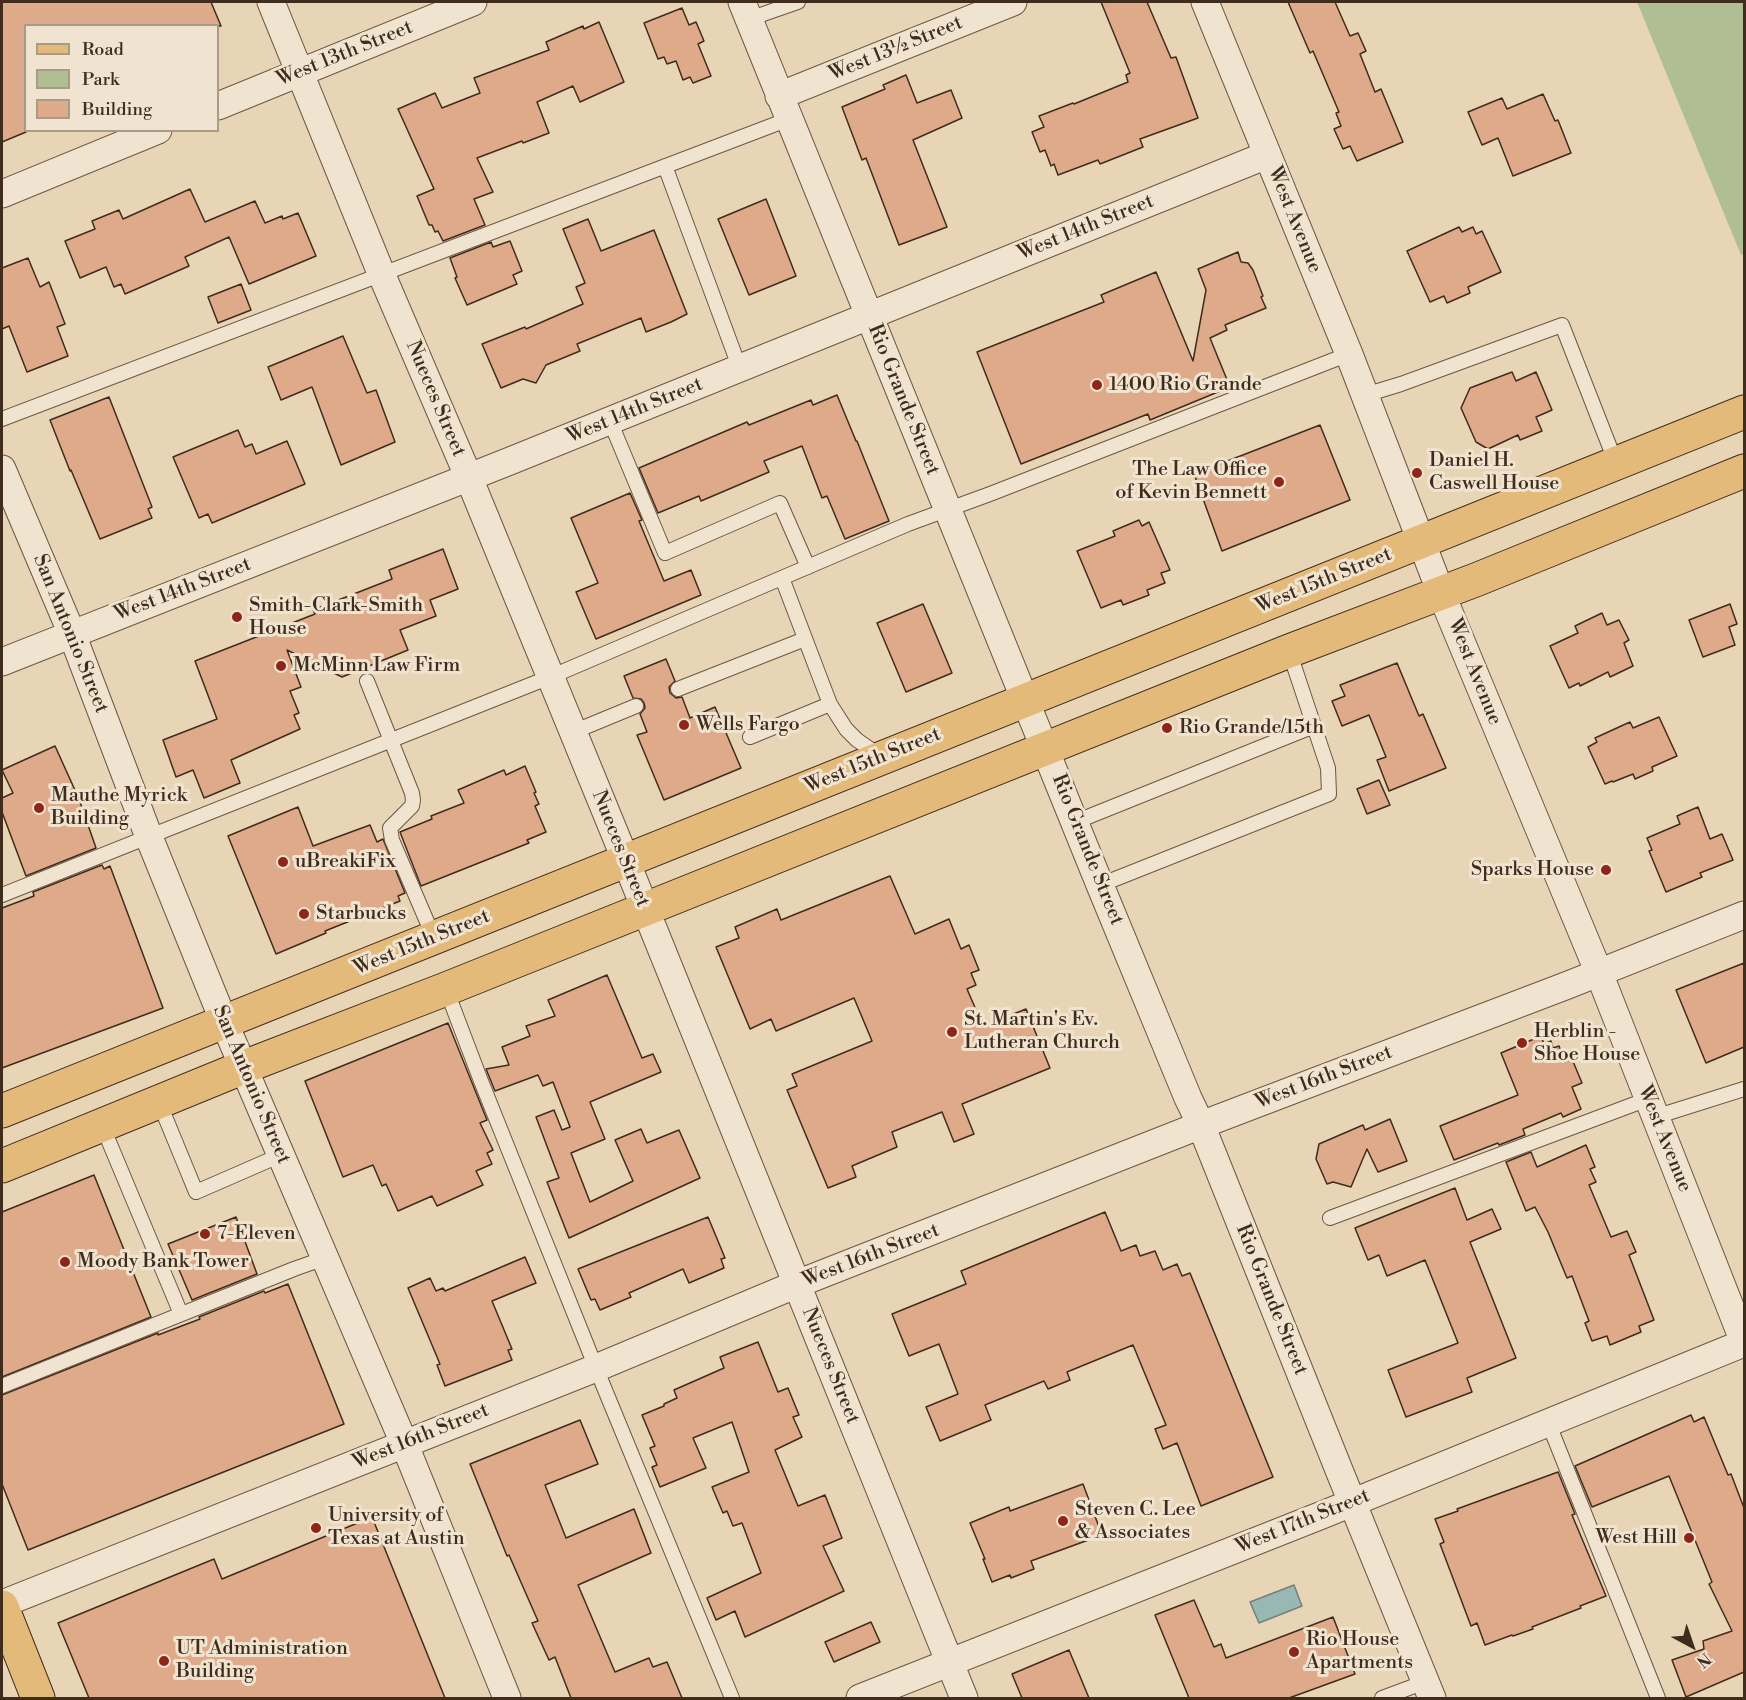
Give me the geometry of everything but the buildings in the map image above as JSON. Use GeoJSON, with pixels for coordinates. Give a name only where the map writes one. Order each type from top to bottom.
{"type":"FeatureCollection","features":[{"type":"Feature","properties":{"kind":"main road","name":"West 15th Street"},"geometry":{"type":"LineString","coordinates":[[2,1111],[1744,412]]}},
{"type":"Feature","properties":{"kind":"main road"},"geometry":{"type":"LineString","coordinates":[[2,1166],[244,1067],[446,989],[1744,471]]}},
{"type":"Feature","properties":{"kind":"main road"},"geometry":{"type":"LineString","coordinates":[[2,1606],[38,1698]]}},
{"type":"Feature","properties":{"kind":"street","name":"Nueces Street"},"geometry":{"type":"LineString","coordinates":[[271,2],[381,273],[469,478],[626,861],[964,1698]]}},
{"type":"Feature","properties":{"kind":"street","name":"West 13th Street"},"geometry":{"type":"LineString","coordinates":[[219,106],[473,2]]}},
{"type":"Feature","properties":{"kind":"street","name":"West 13½ Street"},"geometry":{"type":"LineString","coordinates":[[784,107],[1013,2]]}},
{"type":"Feature","properties":{"kind":"street","name":"West Avenue"},"geometry":{"type":"LineString","coordinates":[[1204,2],[1349,354],[1441,593],[1599,973],[1744,1342]]}},
{"type":"Feature","properties":{"kind":"street","name":"Rio Grande Street"},"geometry":{"type":"LineString","coordinates":[[746,10],[1075,822],[1201,1125],[1428,1690]]}},
{"type":"Feature","properties":{"kind":"street"},"geometry":{"type":"LineString","coordinates":[[2,194],[153,132]]}},
{"type":"Feature","properties":{"kind":"street","name":"West 14th Street"},"geometry":{"type":"LineString","coordinates":[[2,662],[469,478],[1267,155]]}},
{"type":"Feature","properties":{"kind":"street","name":"San Antonio Street"},"geometry":{"type":"LineString","coordinates":[[2,469],[72,634],[149,837],[224,1022],[404,1443],[507,1698]]}},
{"type":"Feature","properties":{"kind":"street","name":"West 16th Street"},"geometry":{"type":"LineString","coordinates":[[2,1606],[596,1368],[797,1284],[1744,915]]}},
{"type":"Feature","properties":{"kind":"street","name":"West 17th Street"},"geometry":{"type":"LineString","coordinates":[[860,1698],[1352,1502],[1744,1342]]}},
{"type":"Feature","properties":{"kind":"lane"},"geometry":{"type":"LineString","coordinates":[[746,10],[798,2]]}},
{"type":"Feature","properties":{"kind":"lane"},"geometry":{"type":"LineString","coordinates":[[2,419],[665,166],[784,107]]}},
{"type":"Feature","properties":{"kind":"lane"},"geometry":{"type":"LineString","coordinates":[[665,166],[740,369]]}},
{"type":"Feature","properties":{"kind":"lane"},"geometry":{"type":"LineString","coordinates":[[1365,395],[1563,325],[1616,464]]}},
{"type":"Feature","properties":{"kind":"lane"},"geometry":{"type":"LineString","coordinates":[[2,895],[550,677],[908,524],[1349,354]]}},
{"type":"Feature","properties":{"kind":"lane"},"geometry":{"type":"LineString","coordinates":[[610,421],[664,553],[780,503],[808,567]]}},
{"type":"Feature","properties":{"kind":"lane"},"geometry":{"type":"LineString","coordinates":[[782,578],[830,704],[846,729],[881,758]]}},
{"type":"Feature","properties":{"kind":"lane"},"geometry":{"type":"LineString","coordinates":[[678,689],[805,639]]}},
{"type":"Feature","properties":{"kind":"lane"},"geometry":{"type":"LineString","coordinates":[[1101,885],[1329,794],[1328,768],[1289,651]]}},
{"type":"Feature","properties":{"kind":"lane"},"geometry":{"type":"LineString","coordinates":[[368,681],[412,793],[412,806],[390,828],[392,840],[434,938]]}},
{"type":"Feature","properties":{"kind":"lane"},"geometry":{"type":"LineString","coordinates":[[750,737],[830,704]]}},
{"type":"Feature","properties":{"kind":"lane"},"geometry":{"type":"LineString","coordinates":[[573,732],[636,706]]}},
{"type":"Feature","properties":{"kind":"lane"},"geometry":{"type":"LineString","coordinates":[[1075,822],[1314,726]]}},
{"type":"Feature","properties":{"kind":"lane"},"geometry":{"type":"LineString","coordinates":[[446,989],[596,1368],[732,1698]]}},
{"type":"Feature","properties":{"kind":"lane"},"geometry":{"type":"LineString","coordinates":[[1330,1218],[1652,1108],[1692,1106],[1744,1089]]}},
{"type":"Feature","properties":{"kind":"lane"},"geometry":{"type":"LineString","coordinates":[[159,1102],[196,1192],[281,1155]]}},
{"type":"Feature","properties":{"kind":"lane"},"geometry":{"type":"LineString","coordinates":[[102,1125],[180,1314]]}},
{"type":"Feature","properties":{"kind":"lane"},"geometry":{"type":"LineString","coordinates":[[2,1386],[325,1258]]}},
{"type":"Feature","properties":{"kind":"lane"},"geometry":{"type":"LineString","coordinates":[[1548,1422],[1658,1698]]}},
{"type":"Feature","properties":{"kind":"lane"},"geometry":{"type":"LineString","coordinates":[[1382,1698],[1428,1690]]}},
{"type":"Feature","properties":{"kind":"green space"},"geometry":{"type":"Polygon","coordinates":[[[1637,2],[1744,2],[1744,254],[1741,255],[1637,2]]]}},
{"type":"Feature","properties":{"kind":"water"},"geometry":{"type":"Polygon","coordinates":[[[1294,1585],[1302,1606],[1259,1623],[1250,1602],[1294,1585]]]}},
{"type":"Feature","properties":{"kind":"place","name":"1400 Rio Grande"},"geometry":{"type":"Point","coordinates":[1097,385]}},
{"type":"Feature","properties":{"kind":"place","name":"Daniel H. Caswell House"},"geometry":{"type":"Point","coordinates":[1417,473]}},
{"type":"Feature","properties":{"kind":"place","name":"The Law Office of Kevin Bennett"},"geometry":{"type":"Point","coordinates":[1279,482]}},
{"type":"Feature","properties":{"kind":"place","name":"Smith-Clark-Smith House"},"geometry":{"type":"Point","coordinates":[237,617]}},
{"type":"Feature","properties":{"kind":"place","name":"McMinn Law Firm"},"geometry":{"type":"Point","coordinates":[281,666]}},
{"type":"Feature","properties":{"kind":"place","name":"Wells Fargo"},"geometry":{"type":"Point","coordinates":[684,725]}},
{"type":"Feature","properties":{"kind":"place","name":"Rio Grande/15th"},"geometry":{"type":"Point","coordinates":[1167,728]}},
{"type":"Feature","properties":{"kind":"place","name":"Mauthe Myrick Building"},"geometry":{"type":"Point","coordinates":[39,808]}},
{"type":"Feature","properties":{"kind":"place","name":"uBreakiFix"},"geometry":{"type":"Point","coordinates":[283,862]}},
{"type":"Feature","properties":{"kind":"place","name":"Sparks House"},"geometry":{"type":"Point","coordinates":[1606,870]}},
{"type":"Feature","properties":{"kind":"place","name":"Starbucks"},"geometry":{"type":"Point","coordinates":[304,914]}},
{"type":"Feature","properties":{"kind":"place","name":"St. Martin's Ev. Lutheran Church"},"geometry":{"type":"Point","coordinates":[952,1032]}},
{"type":"Feature","properties":{"kind":"place","name":"Herblin - Shoe House"},"geometry":{"type":"Point","coordinates":[1522,1043]}},
{"type":"Feature","properties":{"kind":"place","name":"7-Eleven"},"geometry":{"type":"Point","coordinates":[205,1234]}},
{"type":"Feature","properties":{"kind":"place","name":"Moody Bank Tower"},"geometry":{"type":"Point","coordinates":[65,1262]}},
{"type":"Feature","properties":{"kind":"place","name":"Steven C. Lee & Associates"},"geometry":{"type":"Point","coordinates":[1063,1521]}},
{"type":"Feature","properties":{"kind":"place","name":"University of Texas at Austin"},"geometry":{"type":"Point","coordinates":[316,1528]}},
{"type":"Feature","properties":{"kind":"place","name":"West Hill"},"geometry":{"type":"Point","coordinates":[1689,1538]}},
{"type":"Feature","properties":{"kind":"place","name":"Rio House Apartments"},"geometry":{"type":"Point","coordinates":[1294,1652]}},
{"type":"Feature","properties":{"kind":"place","name":"UT Administration Building"},"geometry":{"type":"Point","coordinates":[164,1661]}}]}
